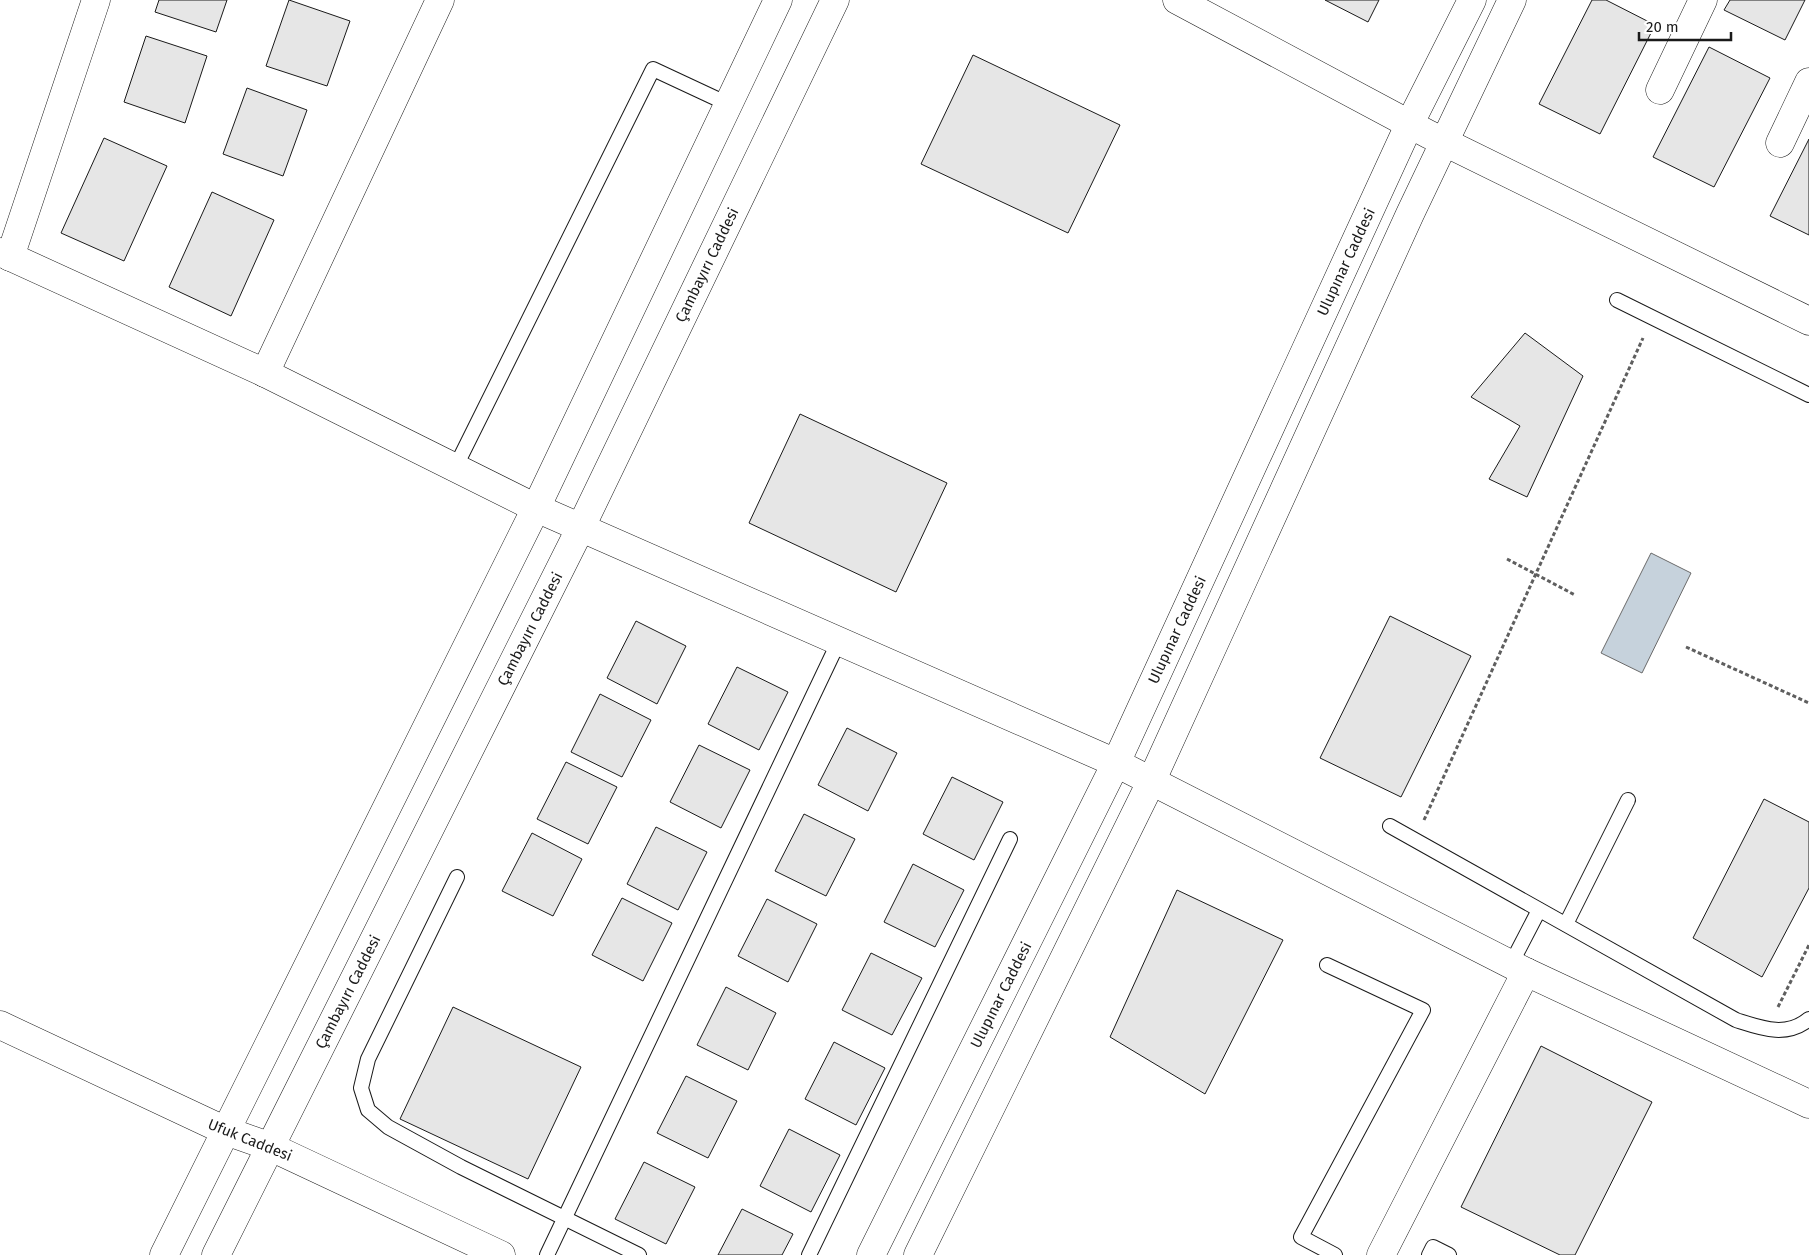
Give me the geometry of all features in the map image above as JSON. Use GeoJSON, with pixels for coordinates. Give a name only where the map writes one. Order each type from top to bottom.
{"type":"FeatureCollection","features":[{"type":"Feature","properties":{"kind":"street"},"geometry":{"type":"LineString","coordinates":[[96,0],[5,254],[265,373],[536,508],[1116,763],[1518,968],[1809,1104]]}},
{"type":"Feature","properties":{"kind":"street"},"geometry":{"type":"LineString","coordinates":[[265,373],[440,0]]}},
{"type":"Feature","properties":{"kind":"street"},"geometry":{"type":"LineString","coordinates":[[164,1255],[536,508],[778,0]]}},
{"type":"Feature","properties":{"kind":"street","name":"Çambayırı Caddesi"},"geometry":{"type":"LineString","coordinates":[[216,1255],[581,527],[835,0]]}},
{"type":"Feature","properties":{"kind":"street"},"geometry":{"type":"LineString","coordinates":[[1177,0],[1446,144],[1809,321]]}},
{"type":"Feature","properties":{"kind":"street","name":"Ulupınar Caddesi"},"geometry":{"type":"LineString","coordinates":[[871,1255],[1116,763],[1409,125],[1472,0]]}},
{"type":"Feature","properties":{"kind":"street"},"geometry":{"type":"LineString","coordinates":[[918,1255],[1151,782],[1410,214],[1446,144],[1512,0]]}},
{"type":"Feature","properties":{"kind":"street"},"geometry":{"type":"LineString","coordinates":[[1660,90],[1703,0]]}},
{"type":"Feature","properties":{"kind":"street"},"geometry":{"type":"LineString","coordinates":[[1780,144],[1809,82]]}},
{"type":"Feature","properties":{"kind":"street"},"geometry":{"type":"LineString","coordinates":[[1381,1255],[1518,968]]}},
{"type":"Feature","properties":{"kind":"street","name":"Ufuk Caddesi"},"geometry":{"type":"LineString","coordinates":[[0,1025],[226,1131],[271,1147],[500,1255]]}},
{"type":"Feature","properties":{"kind":"lane"},"geometry":{"type":"LineString","coordinates":[[455,468],[652,69],[728,104]]}},
{"type":"Feature","properties":{"kind":"lane"},"geometry":{"type":"LineString","coordinates":[[1617,300],[1809,395]]}},
{"type":"Feature","properties":{"kind":"lane"},"geometry":{"type":"LineString","coordinates":[[547,1255],[839,641]]}},
{"type":"Feature","properties":{"kind":"lane"},"geometry":{"type":"LineString","coordinates":[[1566,924],[1628,800]]}},
{"type":"Feature","properties":{"kind":"lane"},"geometry":{"type":"LineString","coordinates":[[1390,826],[1736,1020],[1767,1030],[1785,1030],[1801,1025],[1809,1019]]}},
{"type":"Feature","properties":{"kind":"lane"},"geometry":{"type":"LineString","coordinates":[[810,1255],[1010,839]]}},
{"type":"Feature","properties":{"kind":"lane"},"geometry":{"type":"LineString","coordinates":[[457,877],[368,1059],[361,1088],[368,1110],[388,1127],[461,1167],[639,1255]]}},
{"type":"Feature","properties":{"kind":"lane"},"geometry":{"type":"LineString","coordinates":[[1518,968],[1540,910]]}},
{"type":"Feature","properties":{"kind":"lane"},"geometry":{"type":"LineString","coordinates":[[1327,965],[1423,1010],[1301,1237],[1335,1255]]}},
{"type":"Feature","properties":{"kind":"lane"},"geometry":{"type":"LineString","coordinates":[[1429,1255],[1433,1247],[1449,1255]]}},
{"type":"Feature","properties":{"kind":"path"},"geometry":{"type":"LineString","coordinates":[[1414,840],[1652,317]]}},
{"type":"Feature","properties":{"kind":"path"},"geometry":{"type":"LineString","coordinates":[[1507,559],[1575,596]]}},
{"type":"Feature","properties":{"kind":"path"},"geometry":{"type":"LineString","coordinates":[[1686,647],[1809,702]]}},
{"type":"Feature","properties":{"kind":"path"},"geometry":{"type":"LineString","coordinates":[[1767,1030],[1809,945]]}},
{"type":"Feature","properties":{"kind":"shaded area"},"geometry":{"type":"Polygon","coordinates":[[[1651,553],[1691,573],[1642,673],[1601,653],[1651,553]]]}},
{"type":"Feature","properties":{"kind":"building"},"geometry":{"type":"Polygon","coordinates":[[[159,0],[227,0],[216,32],[155,12],[159,0]]]}},
{"type":"Feature","properties":{"kind":"building"},"geometry":{"type":"Polygon","coordinates":[[[289,0],[350,21],[327,86],[266,66],[289,0]]]}},
{"type":"Feature","properties":{"kind":"building"},"geometry":{"type":"Polygon","coordinates":[[[1325,0],[1379,0],[1368,22],[1325,0]]]}},
{"type":"Feature","properties":{"kind":"building"},"geometry":{"type":"Polygon","coordinates":[[[1592,0],[1606,0],[1655,25],[1600,134],[1539,104],[1592,0]]]}},
{"type":"Feature","properties":{"kind":"building"},"geometry":{"type":"Polygon","coordinates":[[[1730,0],[1805,0],[1785,40],[1724,10],[1730,0]]]}},
{"type":"Feature","properties":{"kind":"building"},"geometry":{"type":"Polygon","coordinates":[[[146,36],[207,56],[185,123],[124,102],[146,36]]]}},
{"type":"Feature","properties":{"kind":"building"},"geometry":{"type":"Polygon","coordinates":[[[1709,47],[1770,78],[1714,187],[1653,157],[1709,47]]]}},
{"type":"Feature","properties":{"kind":"building"},"geometry":{"type":"Polygon","coordinates":[[[973,55],[1120,125],[1068,233],[921,164],[973,55]]]}},
{"type":"Feature","properties":{"kind":"building"},"geometry":{"type":"Polygon","coordinates":[[[247,88],[307,110],[283,176],[223,154],[247,88]]]}},
{"type":"Feature","properties":{"kind":"building"},"geometry":{"type":"Polygon","coordinates":[[[104,138],[167,166],[124,261],[61,233],[104,138]]]}},
{"type":"Feature","properties":{"kind":"building"},"geometry":{"type":"Polygon","coordinates":[[[1809,139],[1809,235],[1770,216],[1809,139]]]}},
{"type":"Feature","properties":{"kind":"building"},"geometry":{"type":"Polygon","coordinates":[[[212,192],[274,220],[231,316],[169,287],[212,192]]]}},
{"type":"Feature","properties":{"kind":"building"},"geometry":{"type":"Polygon","coordinates":[[[1525,333],[1583,376],[1527,497],[1489,479],[1520,426],[1471,397],[1525,333]]]}},
{"type":"Feature","properties":{"kind":"building"},"geometry":{"type":"Polygon","coordinates":[[[800,414],[947,483],[896,592],[749,523],[800,414]]]}},
{"type":"Feature","properties":{"kind":"building"},"geometry":{"type":"Polygon","coordinates":[[[1390,616],[1471,656],[1401,797],[1320,758],[1390,616]]]}},
{"type":"Feature","properties":{"kind":"building"},"geometry":{"type":"Polygon","coordinates":[[[636,621],[686,646],[657,704],[607,678],[636,621]]]}},
{"type":"Feature","properties":{"kind":"building"},"geometry":{"type":"Polygon","coordinates":[[[737,667],[788,692],[759,750],[708,724],[737,667]]]}},
{"type":"Feature","properties":{"kind":"building"},"geometry":{"type":"Polygon","coordinates":[[[600,694],[651,720],[622,777],[571,752],[600,694]]]}},
{"type":"Feature","properties":{"kind":"building"},"geometry":{"type":"Polygon","coordinates":[[[847,728],[897,753],[868,811],[818,785],[847,728]]]}},
{"type":"Feature","properties":{"kind":"building"},"geometry":{"type":"Polygon","coordinates":[[[699,745],[750,770],[721,828],[670,802],[699,745]]]}},
{"type":"Feature","properties":{"kind":"building"},"geometry":{"type":"Polygon","coordinates":[[[566,762],[617,787],[588,844],[537,819],[566,762]]]}},
{"type":"Feature","properties":{"kind":"building"},"geometry":{"type":"Polygon","coordinates":[[[952,777],[1003,802],[974,860],[923,834],[952,777]]]}},
{"type":"Feature","properties":{"kind":"building"},"geometry":{"type":"Polygon","coordinates":[[[1764,799],[1809,822],[1809,888],[1762,977],[1693,938],[1764,799]]]}},
{"type":"Feature","properties":{"kind":"building"},"geometry":{"type":"Polygon","coordinates":[[[804,814],[855,839],[826,896],[775,871],[804,814]]]}},
{"type":"Feature","properties":{"kind":"building"},"geometry":{"type":"Polygon","coordinates":[[[656,827],[707,852],[678,910],[627,884],[656,827]]]}},
{"type":"Feature","properties":{"kind":"building"},"geometry":{"type":"Polygon","coordinates":[[[532,833],[582,859],[553,916],[502,891],[532,833]]]}},
{"type":"Feature","properties":{"kind":"building"},"geometry":{"type":"Polygon","coordinates":[[[913,864],[964,890],[935,947],[884,922],[913,864]]]}},
{"type":"Feature","properties":{"kind":"building"},"geometry":{"type":"Polygon","coordinates":[[[1177,890],[1283,940],[1205,1094],[1110,1037],[1177,890]]]}},
{"type":"Feature","properties":{"kind":"building"},"geometry":{"type":"Polygon","coordinates":[[[622,898],[672,923],[643,981],[592,955],[622,898]]]}},
{"type":"Feature","properties":{"kind":"building"},"geometry":{"type":"Polygon","coordinates":[[[767,899],[817,924],[788,982],[738,956],[767,899]]]}},
{"type":"Feature","properties":{"kind":"building"},"geometry":{"type":"Polygon","coordinates":[[[871,953],[922,978],[892,1035],[842,1010],[871,953]]]}},
{"type":"Feature","properties":{"kind":"building"},"geometry":{"type":"Polygon","coordinates":[[[726,987],[776,1013],[748,1070],[697,1045],[726,987]]]}},
{"type":"Feature","properties":{"kind":"building"},"geometry":{"type":"Polygon","coordinates":[[[453,1007],[581,1067],[528,1179],[400,1119],[453,1007]]]}},
{"type":"Feature","properties":{"kind":"building"},"geometry":{"type":"Polygon","coordinates":[[[834,1042],[885,1068],[856,1125],[805,1099],[834,1042]]]}},
{"type":"Feature","properties":{"kind":"building"},"geometry":{"type":"Polygon","coordinates":[[[1541,1046],[1652,1102],[1575,1255],[1560,1255],[1461,1207],[1541,1046]]]}},
{"type":"Feature","properties":{"kind":"building"},"geometry":{"type":"Polygon","coordinates":[[[686,1076],[737,1101],[708,1158],[657,1133],[686,1076]]]}},
{"type":"Feature","properties":{"kind":"building"},"geometry":{"type":"Polygon","coordinates":[[[789,1129],[840,1155],[811,1212],[760,1186],[789,1129]]]}},
{"type":"Feature","properties":{"kind":"building"},"geometry":{"type":"Polygon","coordinates":[[[644,1162],[695,1187],[666,1244],[615,1219],[644,1162]]]}},
{"type":"Feature","properties":{"kind":"building"},"geometry":{"type":"Polygon","coordinates":[[[742,1209],[793,1234],[782,1255],[718,1255],[742,1209]]]}}]}
